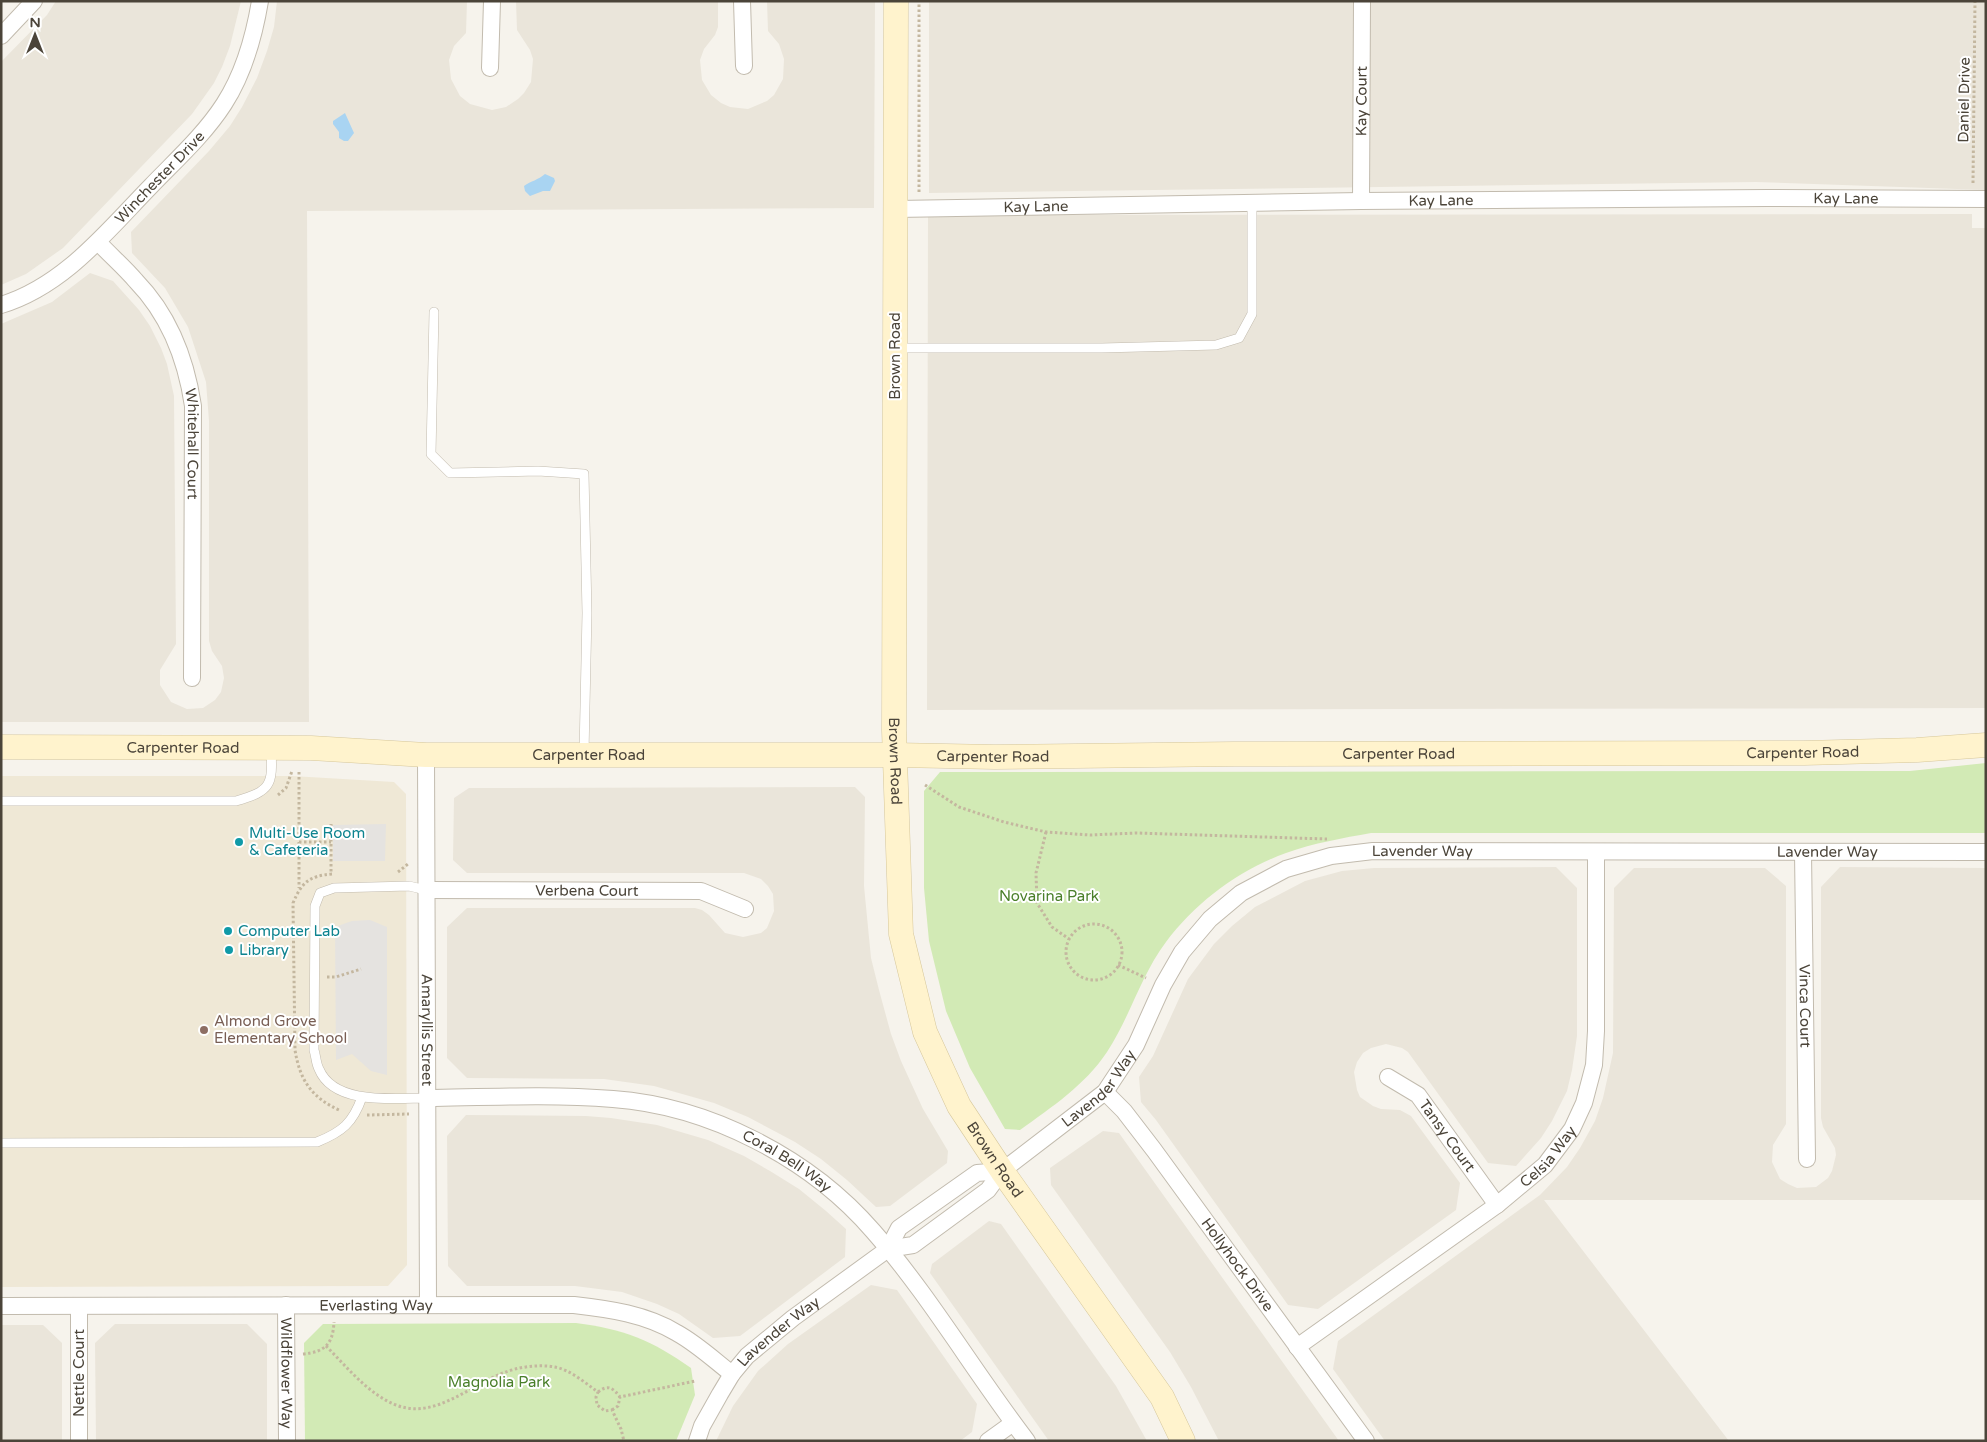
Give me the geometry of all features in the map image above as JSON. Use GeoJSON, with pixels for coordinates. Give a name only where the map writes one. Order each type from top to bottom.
{"type":"FeatureCollection","features":[{"type":"Feature","properties":{"kind":"street"},"geometry":{"type":"LineString","coordinates":[[1,36],[34,1]]}},
{"type":"Feature","properties":{"kind":"street","name":"Winchester Drive"},"geometry":{"type":"LineString","coordinates":[[1,305],[44,286],[85,254],[200,136],[224,104],[243,66],[254,31],[260,1]]}},
{"type":"Feature","properties":{"kind":"street"},"geometry":{"type":"LineString","coordinates":[[490,68],[492,1]]}},
{"type":"Feature","properties":{"kind":"street"},"geometry":{"type":"LineString","coordinates":[[742,1],[744,66]]}},
{"type":"Feature","properties":{"kind":"street","name":"Brown Road"},"geometry":{"type":"LineString","coordinates":[[896,1],[908,209],[894,348],[894,730],[901,934],[925,1032],[959,1106],[1002,1171],[1162,1397],[1183,1441]]}},
{"type":"Feature","properties":{"kind":"street","name":"Kay Court"},"geometry":{"type":"LineString","coordinates":[[1361,201],[1362,1]]}},
{"type":"Feature","properties":{"kind":"street","name":"Kay Lane"},"geometry":{"type":"LineString","coordinates":[[908,209],[1361,201],[1979,198]]}},
{"type":"Feature","properties":{"kind":"street","name":"Whitehall Court"},"geometry":{"type":"LineString","coordinates":[[98,242],[137,281],[157,305],[170,328],[184,361],[189,381],[193,406],[192,678]]}},
{"type":"Feature","properties":{"kind":"street","name":"Carpenter Road"},"geometry":{"type":"LineString","coordinates":[[1,747],[271,747],[426,755],[896,755],[994,757],[1254,754],[1804,753],[1900,751],[1986,745]]}},
{"type":"Feature","properties":{"kind":"street","name":"Amaryllis Street"},"geometry":{"type":"LineString","coordinates":[[426,755],[428,1305]]}},
{"type":"Feature","properties":{"kind":"street","name":"Lavender Way"},"geometry":{"type":"LineString","coordinates":[[888,1249],[913,1245],[988,1190],[1002,1171],[1105,1092],[1136,1045],[1163,985],[1182,952],[1210,920],[1241,893],[1286,869],[1331,856],[1373,851],[1986,852]]}},
{"type":"Feature","properties":{"kind":"street","name":"Celsia Way"},"geometry":{"type":"LineString","coordinates":[[1297,1347],[1497,1205],[1545,1165],[1572,1128],[1584,1103],[1594,1065],[1596,1031],[1596,852]]}},
{"type":"Feature","properties":{"kind":"street","name":"Vinca Court"},"geometry":{"type":"LineString","coordinates":[[1803,852],[1807,1159]]}},
{"type":"Feature","properties":{"kind":"street","name":"Verbena Court"},"geometry":{"type":"LineString","coordinates":[[426,890],[701,891],[744,909]]}},
{"type":"Feature","properties":{"kind":"street","name":"Tansy Court"},"geometry":{"type":"LineString","coordinates":[[1388,1077],[1418,1095],[1497,1205]]}},
{"type":"Feature","properties":{"kind":"street","name":"Hollyhock Drive"},"geometry":{"type":"LineString","coordinates":[[1105,1092],[1124,1111],[1154,1150],[1366,1441]]}},
{"type":"Feature","properties":{"kind":"street","name":"Coral Bell Way"},"geometry":{"type":"LineString","coordinates":[[428,1098],[614,1099],[663,1108],[713,1122],[773,1149],[820,1180],[869,1226],[967,1357],[1026,1441]]}},
{"type":"Feature","properties":{"kind":"street","name":"Lavender Way"},"geometry":{"type":"LineString","coordinates":[[697,1441],[702,1426],[732,1374],[747,1356],[794,1318],[888,1249],[899,1228],[977,1174],[1002,1171]]}},
{"type":"Feature","properties":{"kind":"street","name":"Wildflower Way"},"geometry":{"type":"LineString","coordinates":[[286,1305],[287,1441]]}},
{"type":"Feature","properties":{"kind":"street","name":"Everlasting Way"},"geometry":{"type":"LineString","coordinates":[[1,1306],[574,1305],[609,1309],[638,1316],[677,1332],[732,1374]]}},
{"type":"Feature","properties":{"kind":"street","name":"Nettle Court"},"geometry":{"type":"LineString","coordinates":[[79,1306],[79,1441]]}},
{"type":"Feature","properties":{"kind":"street"},"geometry":{"type":"LineString","coordinates":[[988,1441],[1013,1423]]}},
{"type":"Feature","properties":{"kind":"lane"},"geometry":{"type":"LineString","coordinates":[[894,348],[1102,348],[1216,345],[1239,338],[1252,314],[1252,203]]}},
{"type":"Feature","properties":{"kind":"lane"},"geometry":{"type":"LineString","coordinates":[[434,312],[431,454],[450,473],[538,472],[584,474],[586,613],[584,756]]}},
{"type":"Feature","properties":{"kind":"lane"},"geometry":{"type":"LineString","coordinates":[[1,801],[236,801],[257,795],[270,782],[272,771],[271,747]]}},
{"type":"Feature","properties":{"kind":"lane"},"geometry":{"type":"LineString","coordinates":[[426,890],[409,886],[334,888],[320,894],[314,906],[314,1050],[319,1070],[330,1084],[347,1094],[362,1098],[428,1098]]}},
{"type":"Feature","properties":{"kind":"lane"},"geometry":{"type":"LineString","coordinates":[[1,1143],[317,1142],[329,1137],[351,1122],[362,1098]]}},
{"type":"Feature","properties":{"kind":"path"},"geometry":{"type":"LineString","coordinates":[[908,209],[920,1]]}},
{"type":"Feature","properties":{"kind":"path","name":"Daniel Drive"},"geometry":{"type":"LineString","coordinates":[[1975,1],[1979,198]]}},
{"type":"Feature","properties":{"kind":"path"},"geometry":{"type":"LineString","coordinates":[[299,772],[299,888]]}},
{"type":"Feature","properties":{"kind":"path"},"geometry":{"type":"LineString","coordinates":[[926,785],[959,806],[1004,822],[1046,832],[1090,835],[1136,832],[1335,839]]}},
{"type":"Feature","properties":{"kind":"path"},"geometry":{"type":"LineString","coordinates":[[331,824],[331,874]]}},
{"type":"Feature","properties":{"kind":"path"},"geometry":{"type":"LineString","coordinates":[[1046,832],[1036,873],[1037,903],[1052,926],[1069,939]]}},
{"type":"Feature","properties":{"kind":"path"},"geometry":{"type":"LineString","coordinates":[[299,842],[331,842]]}},
{"type":"Feature","properties":{"kind":"path"},"geometry":{"type":"LineString","coordinates":[[1099,924],[1111,929],[1118,936],[1122,946],[1121,958],[1115,971],[1097,980],[1087,979],[1078,974],[1071,967],[1067,958],[1069,939],[1084,925],[1099,924]]}},
{"type":"Feature","properties":{"kind":"path"},"geometry":{"type":"LineString","coordinates":[[1118,965],[1146,978]]}},
{"type":"Feature","properties":{"kind":"path"},"geometry":{"type":"LineString","coordinates":[[327,977],[336,977],[361,969]]}},
{"type":"Feature","properties":{"kind":"path"},"geometry":{"type":"LineString","coordinates":[[302,1354],[313,1353],[326,1346],[331,1338],[334,1322]]}},
{"type":"Feature","properties":{"kind":"path"},"geometry":{"type":"LineString","coordinates":[[326,1346],[377,1395],[397,1405],[417,1409],[433,1406],[504,1372],[530,1366],[556,1367],[577,1377],[598,1392]]}},
{"type":"Feature","properties":{"kind":"path"},"geometry":{"type":"LineString","coordinates":[[620,1397],[695,1381]]}},
{"type":"Feature","properties":{"kind":"path"},"geometry":{"type":"LineString","coordinates":[[608,1387],[614,1390],[620,1397],[618,1406],[612,1410],[604,1411],[597,1405],[596,1397],[603,1388],[608,1387]]}},
{"type":"Feature","properties":{"kind":"path"},"geometry":{"type":"LineString","coordinates":[[612,1410],[621,1429],[624,1441]]}},
{"type":"Feature","properties":{"kind":"shaded area"},"geometry":{"type":"Polygon","coordinates":[[[56,1],[241,1],[230,46],[222,67],[214,83],[192,114],[63,248],[26,274],[1,285],[1,62],[47,15],[56,1]]]}},
{"type":"Feature","properties":{"kind":"shaded area"},"geometry":{"type":"Polygon","coordinates":[[[277,1],[467,1],[466,33],[454,46],[449,60],[451,79],[460,96],[470,104],[492,110],[506,107],[518,99],[531,82],[533,59],[530,50],[517,30],[516,1],[718,1],[718,27],[715,35],[704,49],[700,60],[702,80],[711,95],[721,103],[730,107],[748,109],[767,101],[774,95],[783,79],[784,59],[779,44],[768,31],[767,1],[875,1],[874,208],[307,211],[309,722],[1,722],[1,324],[52,302],[90,273],[113,281],[139,310],[150,326],[167,364],[174,396],[176,644],[160,670],[160,685],[171,702],[187,709],[203,708],[215,700],[221,692],[224,678],[222,666],[212,651],[209,641],[209,421],[206,382],[188,327],[165,288],[132,253],[131,232],[209,151],[230,126],[257,78],[274,27],[277,1]]]}},
{"type":"Feature","properties":{"kind":"shaded area"},"geometry":{"type":"Polygon","coordinates":[[[929,1],[1986,1],[1986,190],[1756,182],[929,193],[929,1]]]}},
{"type":"Feature","properties":{"kind":"shaded area"},"geometry":{"type":"Polygon","coordinates":[[[1972,214],[1972,228],[1986,228],[1986,708],[927,710],[928,215],[1972,214]]]}},
{"type":"Feature","properties":{"kind":"shaded area","name":"Almond Grove Elementary School"},"geometry":{"type":"Polygon","coordinates":[[[1,776],[292,776],[394,782],[406,794],[407,1265],[388,1286],[1,1287],[1,776]]]}},
{"type":"Feature","properties":{"kind":"shaded area"},"geometry":{"type":"Polygon","coordinates":[[[855,787],[865,797],[864,886],[871,958],[879,990],[891,1034],[901,1061],[923,1109],[948,1151],[947,1163],[890,1206],[876,1207],[821,1159],[795,1142],[748,1117],[714,1103],[654,1086],[604,1079],[467,1078],[447,1058],[447,927],[467,908],[695,908],[709,915],[725,933],[743,937],[761,933],[767,928],[774,911],[773,894],[768,886],[761,879],[744,873],[467,873],[453,860],[454,798],[469,788],[855,787]]]}},
{"type":"Feature","properties":{"kind":"shaded area"},"geometry":{"type":"Polygon","coordinates":[[[386,824],[385,861],[333,861],[333,825],[386,824]]]}},
{"type":"Feature","properties":{"kind":"shaded area"},"geometry":{"type":"Polygon","coordinates":[[[1556,867],[1577,888],[1577,1036],[1567,1091],[1552,1121],[1541,1138],[1516,1166],[1488,1163],[1408,1052],[1402,1048],[1386,1044],[1371,1048],[1363,1053],[1357,1062],[1354,1072],[1360,1097],[1381,1109],[1400,1110],[1411,1116],[1460,1183],[1456,1210],[1318,1309],[1288,1305],[1156,1120],[1141,1102],[1139,1077],[1153,1056],[1188,979],[1214,944],[1232,926],[1255,907],[1305,881],[1342,871],[1374,868],[1556,867]]]}},
{"type":"Feature","properties":{"kind":"shaded area"},"geometry":{"type":"Polygon","coordinates":[[[1840,867],[1986,868],[1986,1200],[1544,1200],[1729,1441],[1385,1441],[1333,1369],[1338,1341],[1540,1195],[1567,1167],[1580,1148],[1595,1121],[1603,1098],[1613,1053],[1614,888],[1634,868],[1765,868],[1786,886],[1786,1124],[1773,1145],[1772,1162],[1780,1179],[1797,1188],[1816,1187],[1828,1178],[1836,1155],[1835,1148],[1823,1127],[1821,1118],[1821,887],[1840,867]]]}},
{"type":"Feature","properties":{"kind":"shaded area"},"geometry":{"type":"Polygon","coordinates":[[[370,920],[387,927],[387,1075],[371,1071],[352,1054],[336,1060],[335,927],[352,921],[370,920]]]}},
{"type":"Feature","properties":{"kind":"shaded area"},"geometry":{"type":"Polygon","coordinates":[[[466,1115],[611,1118],[657,1125],[708,1140],[744,1156],[770,1171],[799,1189],[826,1211],[846,1229],[845,1257],[740,1336],[713,1338],[679,1314],[622,1292],[575,1286],[467,1286],[448,1266],[447,1136],[466,1115]]]}},
{"type":"Feature","properties":{"kind":"shaded area"},"geometry":{"type":"Polygon","coordinates":[[[1103,1131],[1119,1133],[1339,1441],[1219,1441],[1191,1387],[1170,1352],[1051,1185],[1050,1168],[1103,1131]]]}},
{"type":"Feature","properties":{"kind":"shaded area"},"geometry":{"type":"Polygon","coordinates":[[[989,1221],[1001,1224],[1116,1386],[1147,1441],[1049,1441],[930,1273],[932,1264],[989,1221]]]}},
{"type":"Feature","properties":{"kind":"shaded area"},"geometry":{"type":"Polygon","coordinates":[[[871,1285],[897,1290],[977,1404],[972,1432],[960,1441],[716,1441],[733,1406],[758,1371],[788,1344],[871,1285]]]}},
{"type":"Feature","properties":{"kind":"shaded area"},"geometry":{"type":"Polygon","coordinates":[[[115,1324],[247,1324],[267,1344],[267,1441],[96,1441],[95,1343],[115,1324]]]}},
{"type":"Feature","properties":{"kind":"shaded area"},"geometry":{"type":"Polygon","coordinates":[[[1,1325],[43,1325],[62,1343],[62,1441],[1,1441],[1,1325]]]}},
{"type":"Feature","properties":{"kind":"green space","name":"Novarina Park"},"geometry":{"type":"Polygon","coordinates":[[[1986,763],[1986,833],[1371,833],[1286,853],[1235,878],[1205,901],[1178,927],[1149,968],[1115,1039],[1098,1064],[1067,1095],[1020,1130],[1005,1129],[970,1068],[946,1011],[929,941],[924,888],[924,791],[940,772],[1910,771],[1986,763]]]}},
{"type":"Feature","properties":{"kind":"green space","name":"Magnolia Park"},"geometry":{"type":"Polygon","coordinates":[[[576,1323],[623,1332],[636,1337],[663,1350],[691,1368],[695,1395],[676,1441],[305,1441],[304,1343],[323,1324],[576,1323]]]}},
{"type":"Feature","properties":{"kind":"water"},"geometry":{"type":"Polygon","coordinates":[[[345,113],[354,133],[348,141],[339,138],[339,132],[333,124],[333,121],[345,113]]]}},
{"type":"Feature","properties":{"kind":"water"},"geometry":{"type":"Polygon","coordinates":[[[545,174],[554,178],[555,181],[550,191],[543,191],[530,196],[525,191],[524,186],[545,174]]]}},
{"type":"Feature","properties":{"kind":"place","name":"Multi-Use Room & Cafeteria"},"geometry":{"type":"Point","coordinates":[239,842]}},
{"type":"Feature","properties":{"kind":"place","name":"Computer Lab"},"geometry":{"type":"Point","coordinates":[228,931]}},
{"type":"Feature","properties":{"kind":"place","name":"Library"},"geometry":{"type":"Point","coordinates":[229,950]}},
{"type":"Feature","properties":{"kind":"place","name":"Almond Grove Elementary School"},"geometry":{"type":"Point","coordinates":[204,1030]}}]}
